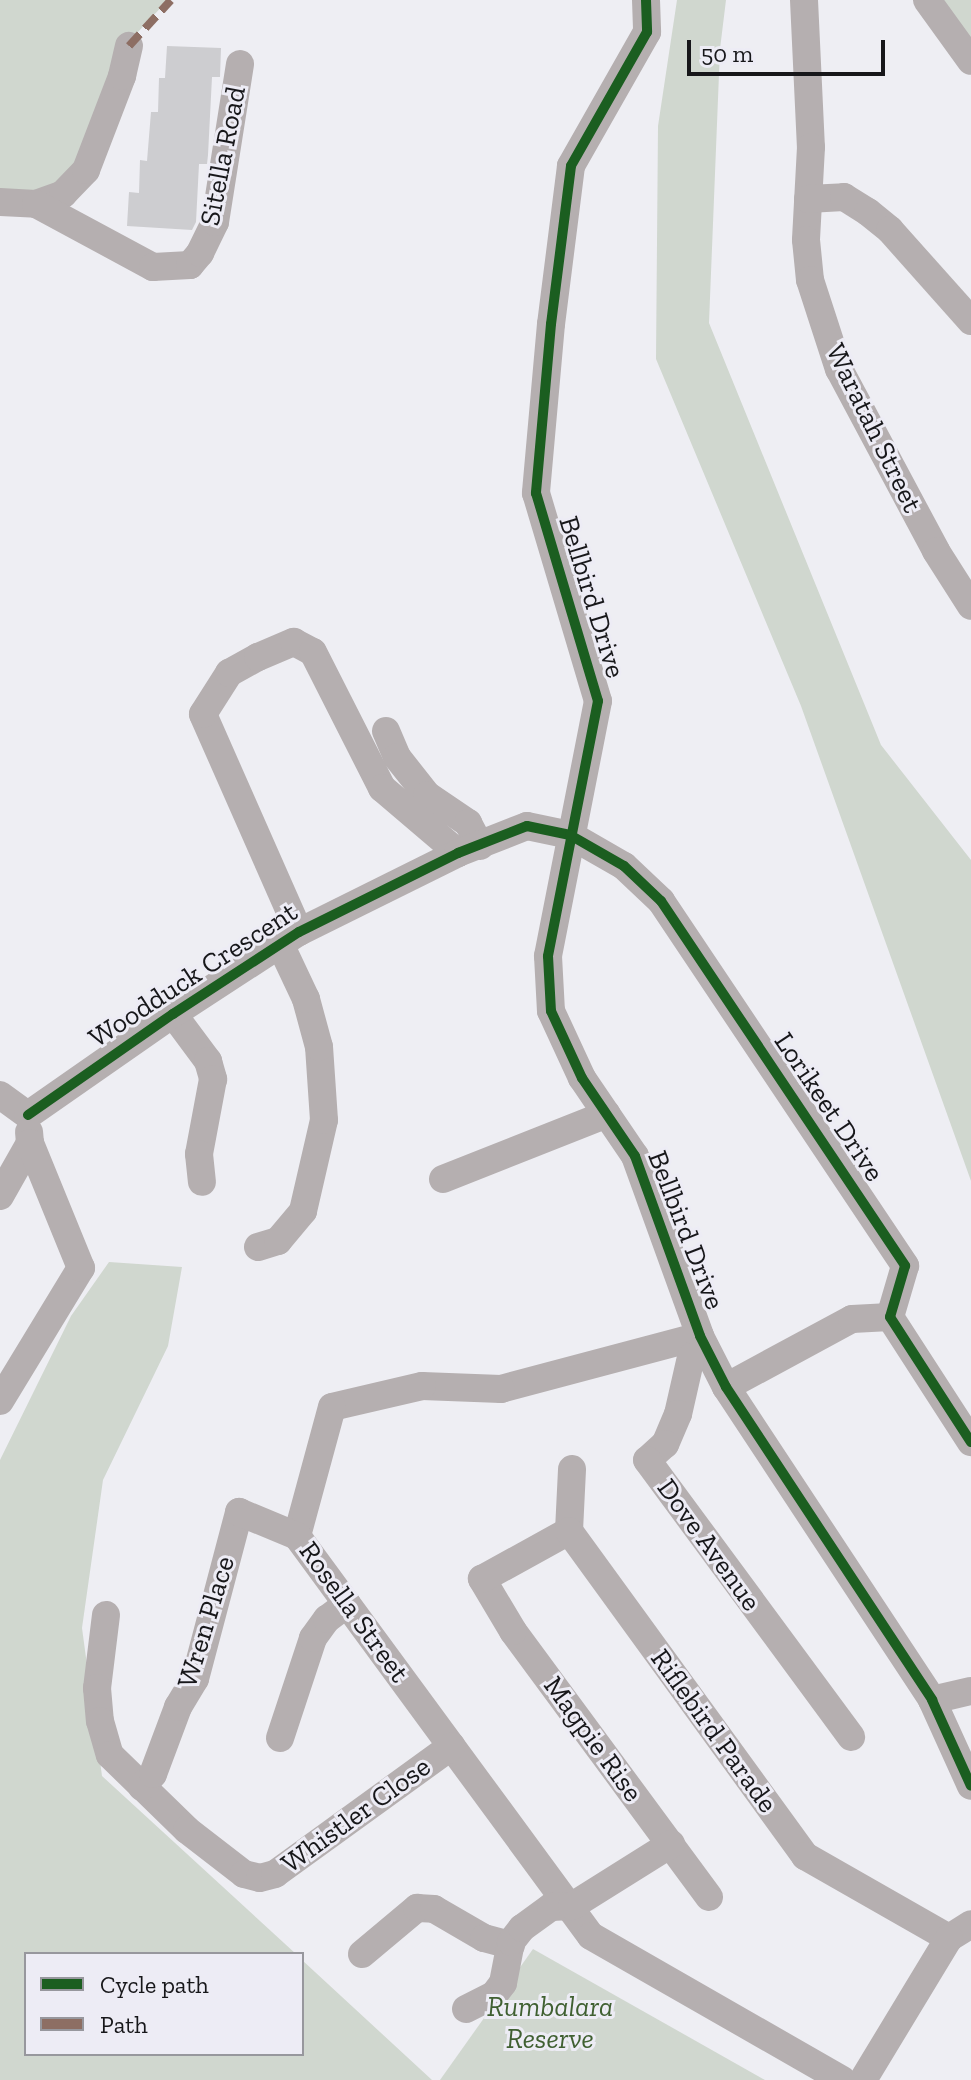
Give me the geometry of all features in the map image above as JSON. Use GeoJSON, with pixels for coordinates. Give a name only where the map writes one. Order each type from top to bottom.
{"type":"FeatureCollection","features":[{"type":"Feature","properties":{"kind":"street","name":"Bellbird Drive"},"geometry":{"type":"LineString","coordinates":[[646,0],[647,32],[571,166],[551,324],[536,493],[598,701],[548,956],[551,1011],[582,1078],[635,1156],[702,1342],[726,1387],[932,1700],[971,1786]]}},
{"type":"Feature","properties":{"kind":"street","name":"Waratah Street"},"geometry":{"type":"LineString","coordinates":[[804,0],[811,147],[806,240],[810,280],[839,369],[936,551],[971,606]]}},
{"type":"Feature","properties":{"kind":"street"},"geometry":{"type":"LineString","coordinates":[[927,0],[971,61]]}},
{"type":"Feature","properties":{"kind":"street"},"geometry":{"type":"LineString","coordinates":[[36,204],[63,194],[86,170],[122,76],[129,46]]}},
{"type":"Feature","properties":{"kind":"street","name":"Sitella Road"},"geometry":{"type":"LineString","coordinates":[[0,202],[36,204],[153,267],[190,265],[200,253],[215,222],[240,64]]}},
{"type":"Feature","properties":{"kind":"street"},"geometry":{"type":"LineString","coordinates":[[808,199],[844,197],[868,212],[890,230],[971,321]]}},
{"type":"Feature","properties":{"kind":"street"},"geometry":{"type":"LineString","coordinates":[[258,1247],[278,1241],[303,1211],[324,1120],[319,1047],[274,881],[203,714],[210,697],[229,673],[258,657],[294,642],[313,652],[382,788],[469,849]]}},
{"type":"Feature","properties":{"kind":"street"},"geometry":{"type":"LineString","coordinates":[[386,731],[397,757],[427,795],[468,823],[469,849]]}},
{"type":"Feature","properties":{"kind":"street","name":"Woodduck Crescent"},"geometry":{"type":"LineString","coordinates":[[0,1196],[29,1129],[173,1014],[289,938],[469,849],[527,826],[570,835]]}},
{"type":"Feature","properties":{"kind":"street","name":"Lorikeet Drive"},"geometry":{"type":"LineString","coordinates":[[570,835],[624,866],[661,901],[754,1037],[905,1266],[890,1317]]}},
{"type":"Feature","properties":{"kind":"street"},"geometry":{"type":"LineString","coordinates":[[173,1014],[208,1061],[213,1079],[199,1154],[202,1182]]}},
{"type":"Feature","properties":{"kind":"street"},"geometry":{"type":"LineString","coordinates":[[0,1095],[29,1129],[81,1268],[0,1401]]}},
{"type":"Feature","properties":{"kind":"street"},"geometry":{"type":"LineString","coordinates":[[443,1179],[607,1114]]}},
{"type":"Feature","properties":{"kind":"street"},"geometry":{"type":"LineString","coordinates":[[726,1387],[852,1319],[890,1317],[971,1442]]}},
{"type":"Feature","properties":{"kind":"street","name":"Rosella Street"},"geometry":{"type":"LineString","coordinates":[[702,1342],[501,1389],[422,1386],[332,1407],[297,1536],[572,1906],[591,1936],[842,2080]]}},
{"type":"Feature","properties":{"kind":"street","name":"Dove Avenue"},"geometry":{"type":"LineString","coordinates":[[702,1342],[691,1357],[678,1414],[665,1444],[647,1460],[851,1737]]}},
{"type":"Feature","properties":{"kind":"street"},"geometry":{"type":"LineString","coordinates":[[569,1531],[572,1469]]}},
{"type":"Feature","properties":{"kind":"street","name":"Wren Place"},"geometry":{"type":"LineString","coordinates":[[142,1787],[153,1774],[178,1707],[195,1679],[239,1512],[297,1536]]}},
{"type":"Feature","properties":{"kind":"street","name":"Magpie Rise"},"geometry":{"type":"LineString","coordinates":[[569,1531],[482,1579],[513,1631],[709,1897]]}},
{"type":"Feature","properties":{"kind":"street","name":"Riflebird Parade"},"geometry":{"type":"LineString","coordinates":[[569,1531],[805,1856],[960,1931]]}},
{"type":"Feature","properties":{"kind":"street"},"geometry":{"type":"LineString","coordinates":[[280,1738],[313,1638],[327,1619],[347,1604]]}},
{"type":"Feature","properties":{"kind":"street","name":"Whistler Close"},"geometry":{"type":"LineString","coordinates":[[106,1615],[97,1688],[100,1721],[110,1755],[227,1863],[253,1877],[267,1877],[452,1746]]}},
{"type":"Feature","properties":{"kind":"street"},"geometry":{"type":"LineString","coordinates":[[932,1700],[971,1691]]}},
{"type":"Feature","properties":{"kind":"street"},"geometry":{"type":"LineString","coordinates":[[466,2009],[494,1995],[503,1983],[516,1933],[551,1907],[572,1906],[671,1844]]}},
{"type":"Feature","properties":{"kind":"street"},"geometry":{"type":"LineString","coordinates":[[362,1954],[417,1908],[434,1909],[484,1938],[511,1945]]}},
{"type":"Feature","properties":{"kind":"street"},"geometry":{"type":"LineString","coordinates":[[863,2080],[960,1931]]}},
{"type":"Feature","properties":{"kind":"green space"},"geometry":{"type":"Polygon","coordinates":[[[0,0],[168,0],[121,50],[63,194],[0,202],[0,0]]]}},
{"type":"Feature","properties":{"kind":"green space"},"geometry":{"type":"Polygon","coordinates":[[[677,0],[726,0],[720,49],[709,323],[881,745],[971,860],[971,1181],[801,706],[656,359],[658,126],[677,0]]]}},
{"type":"Feature","properties":{"kind":"green space"},"geometry":{"type":"Polygon","coordinates":[[[930,0],[971,0],[971,58],[930,0]]]}},
{"type":"Feature","properties":{"kind":"green space"},"geometry":{"type":"Polygon","coordinates":[[[109,1262],[182,1267],[168,1346],[103,1480],[82,1628],[102,1776],[294,1952],[24,1952],[24,2056],[304,2056],[304,1962],[432,2080],[0,2080],[0,1460],[71,1316],[109,1262]]]}},
{"type":"Feature","properties":{"kind":"green space","name":"Rumbalara Reserve"},"geometry":{"type":"Polygon","coordinates":[[[533,1949],[765,2080],[440,2080],[533,1949]]]}},
{"type":"Feature","properties":{"kind":"building"},"geometry":{"type":"Polygon","coordinates":[[[167,46],[221,48],[220,77],[212,77],[207,164],[199,164],[196,222],[192,230],[127,226],[129,192],[139,193],[140,160],[147,161],[151,112],[158,112],[159,78],[165,78],[167,46]]]}},
{"type":"Feature","properties":{"kind":"marked path"},"geometry":{"type":"LineString","coordinates":[[129,46],[171,0]]}},
{"type":"Feature","properties":{"kind":"cycle path"},"geometry":{"type":"LineString","coordinates":[[646,0],[647,32],[571,166],[551,324],[536,493],[598,701],[548,956],[551,1011],[582,1078],[635,1156],[700,1336],[726,1387],[932,1700],[971,1786]]}},
{"type":"Feature","properties":{"kind":"cycle path"},"geometry":{"type":"LineString","coordinates":[[28,1115],[173,1014],[299,932],[458,853],[527,826],[570,835],[624,866],[661,901],[905,1266],[890,1317],[971,1442]]}}]}
